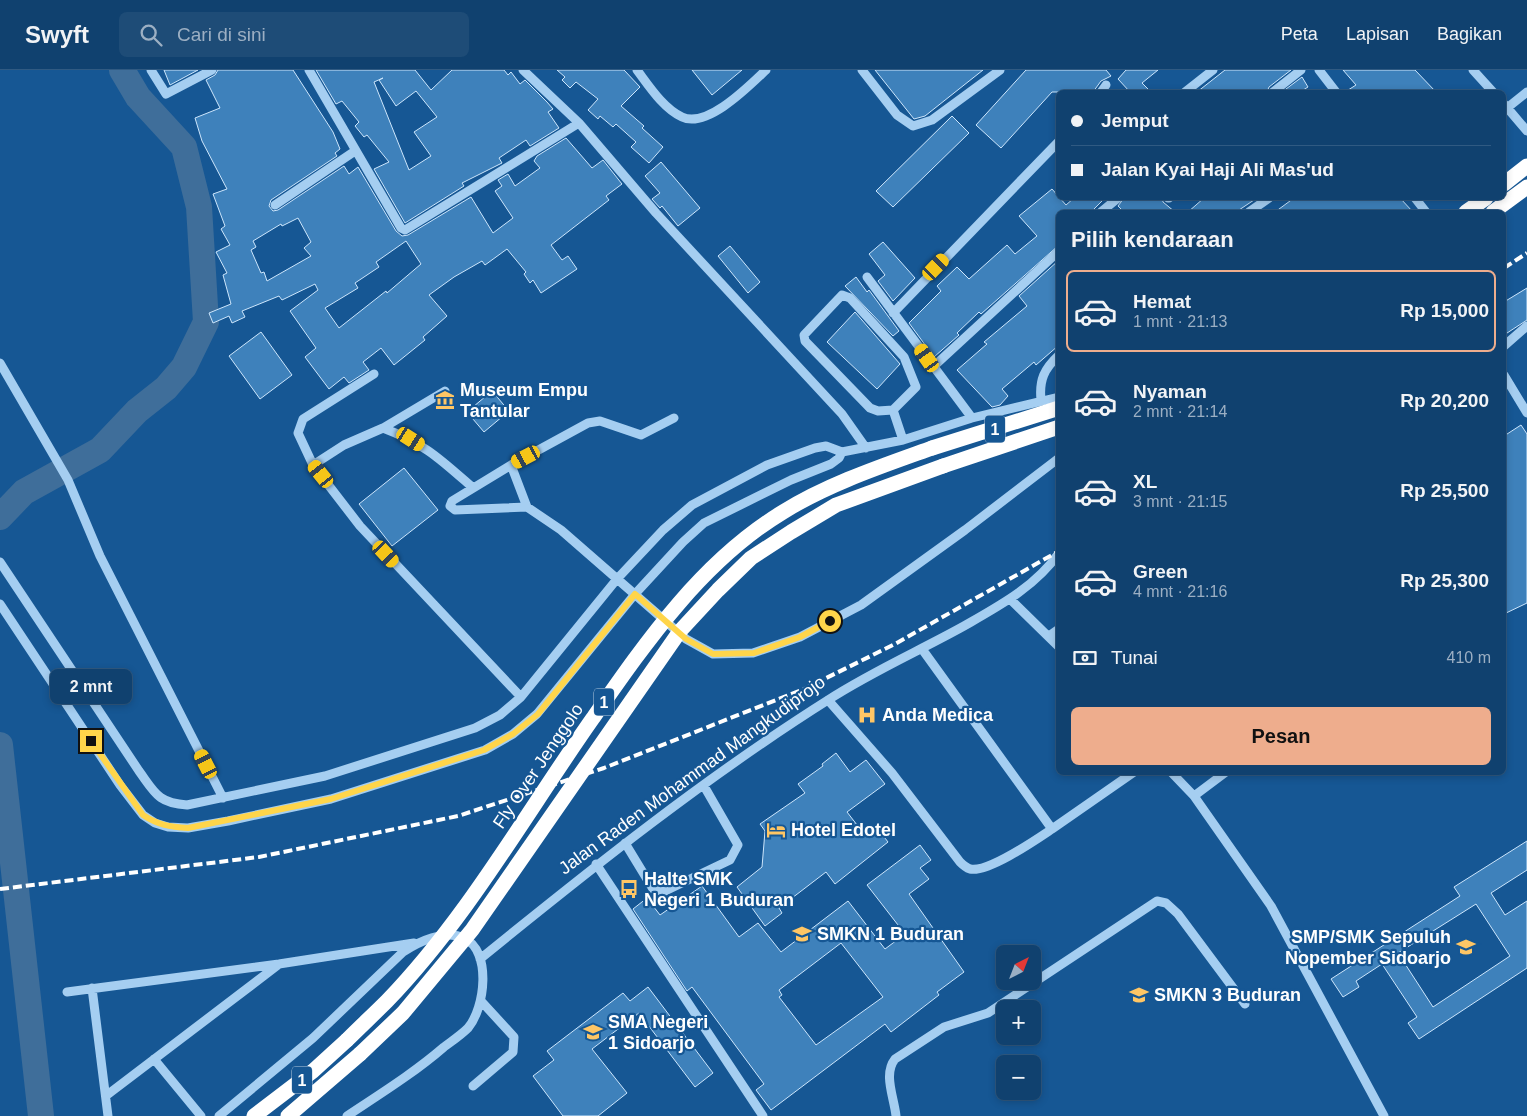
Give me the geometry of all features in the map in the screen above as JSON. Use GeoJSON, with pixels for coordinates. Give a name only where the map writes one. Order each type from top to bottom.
{"type":"FeatureCollection","features":[{"type":"Feature","properties":{"kind":"highway"},"geometry":{"type":"LineString","coordinates":[[1506,182],[1527,166]]}},
{"type":"Feature","properties":{"kind":"highway"},"geometry":{"type":"LineString","coordinates":[[1496,210],[1527,188]]}},
{"type":"Feature","properties":{"kind":"highway"},"geometry":{"type":"LineString","coordinates":[[1469,210],[1483,200]]}},
{"type":"Feature","properties":{"kind":"highway","name":"Fly Over Jenggolo"},"geometry":{"type":"LineString","coordinates":[[254,1116],[313,1071],[347,1040],[388,1000],[444,933],[648,639],[705,574],[744,540],[783,512],[879,467],[932,448],[1056,409]]}},
{"type":"Feature","properties":{"kind":"highway","name":"1"},"geometry":{"type":"LineString","coordinates":[[288,1116],[360,1054],[403,1013],[472,930],[680,631],[751,558],[836,505],[942,466],[1056,428]]}},
{"type":"Feature","properties":{"kind":"street"},"geometry":{"type":"LineString","coordinates":[[152,70],[166,94],[212,70]]}},
{"type":"Feature","properties":{"kind":"street"},"geometry":{"type":"LineString","coordinates":[[309,70],[400,228],[404,230],[579,123]]}},
{"type":"Feature","properties":{"kind":"street"},"geometry":{"type":"LineString","coordinates":[[523,70],[579,123],[656,212],[842,414],[866,448]]}},
{"type":"Feature","properties":{"kind":"street"},"geometry":{"type":"LineString","coordinates":[[636,70],[672,110],[692,119],[707,115],[731,101],[766,70]]}},
{"type":"Feature","properties":{"kind":"street"},"geometry":{"type":"LineString","coordinates":[[862,70],[897,115],[914,126],[932,120],[1000,70]]}},
{"type":"Feature","properties":{"kind":"street"},"geometry":{"type":"LineString","coordinates":[[1188,90],[1213,70]]}},
{"type":"Feature","properties":{"kind":"street"},"geometry":{"type":"LineString","coordinates":[[1276,90],[1302,70]]}},
{"type":"Feature","properties":{"kind":"street"},"geometry":{"type":"LineString","coordinates":[[1319,70],[1334,90]]}},
{"type":"Feature","properties":{"kind":"street"},"geometry":{"type":"LineString","coordinates":[[1473,70],[1491,90]]}},
{"type":"Feature","properties":{"kind":"street"},"geometry":{"type":"LineString","coordinates":[[1506,105],[1527,92]]}},
{"type":"Feature","properties":{"kind":"street"},"geometry":{"type":"LineString","coordinates":[[1506,107],[1527,131]]}},
{"type":"Feature","properties":{"kind":"street"},"geometry":{"type":"LineString","coordinates":[[893,313],[1056,144]]}},
{"type":"Feature","properties":{"kind":"street"},"geometry":{"type":"LineString","coordinates":[[276,205],[355,150]]}},
{"type":"Feature","properties":{"kind":"street"},"geometry":{"type":"LineString","coordinates":[[1103,210],[1116,200]]}},
{"type":"Feature","properties":{"kind":"street"},"geometry":{"type":"LineString","coordinates":[[1252,210],[1266,200]]}},
{"type":"Feature","properties":{"kind":"street"},"geometry":{"type":"LineString","coordinates":[[1417,200],[1424,210]]}},
{"type":"Feature","properties":{"kind":"street"},"geometry":{"type":"LineString","coordinates":[[933,367],[1056,255]]}},
{"type":"Feature","properties":{"kind":"street"},"geometry":{"type":"LineString","coordinates":[[867,277],[972,418]]}},
{"type":"Feature","properties":{"kind":"street"},"geometry":{"type":"LineString","coordinates":[[842,295],[850,298],[904,357],[916,387],[893,410],[878,411],[870,408],[805,341],[804,335],[842,295]]}},
{"type":"Feature","properties":{"kind":"street"},"geometry":{"type":"LineString","coordinates":[[1506,344],[1527,326]]}},
{"type":"Feature","properties":{"kind":"street"},"geometry":{"type":"LineString","coordinates":[[1041,400],[1042,378],[1047,368],[1056,358]]}},
{"type":"Feature","properties":{"kind":"street"},"geometry":{"type":"LineString","coordinates":[[0,363],[68,480],[100,556],[223,798]]}},
{"type":"Feature","properties":{"kind":"street"},"geometry":{"type":"LineString","coordinates":[[374,374],[303,419],[298,433],[313,465],[360,526],[521,697]]}},
{"type":"Feature","properties":{"kind":"street"},"geometry":{"type":"LineString","coordinates":[[1506,378],[1527,413]]}},
{"type":"Feature","properties":{"kind":"street"},"geometry":{"type":"LineString","coordinates":[[313,465],[344,445],[383,428],[445,391]]}},
{"type":"Feature","properties":{"kind":"street"},"geometry":{"type":"LineString","coordinates":[[0,562],[139,772],[159,798],[172,804],[187,804],[325,776],[442,740],[475,728],[500,715],[521,697],[617,579],[662,530],[692,506],[767,466],[815,448],[826,446],[842,452],[866,448],[903,440],[972,418],[1056,398]]}},
{"type":"Feature","properties":{"kind":"street"},"geometry":{"type":"LineString","coordinates":[[893,410],[903,440]]}},
{"type":"Feature","properties":{"kind":"street"},"geometry":{"type":"LineString","coordinates":[[527,507],[455,510],[450,506],[452,501],[510,465],[594,421],[641,435],[674,418]]}},
{"type":"Feature","properties":{"kind":"street"},"geometry":{"type":"LineString","coordinates":[[383,428],[411,439],[430,450],[472,488]]}},
{"type":"Feature","properties":{"kind":"street"},"geometry":{"type":"LineString","coordinates":[[0,604],[120,785],[143,815],[161,825],[188,828],[331,799],[484,750],[513,734],[538,714],[635,594],[683,542],[704,523],[791,480],[831,464],[842,452]]}},
{"type":"Feature","properties":{"kind":"street"},"geometry":{"type":"LineString","coordinates":[[510,465],[527,507],[561,530],[668,625],[701,649],[713,654],[754,653],[800,637],[860,605],[965,530],[1056,460]]}},
{"type":"Feature","properties":{"kind":"street","name":"Jalan Raden Mohammad Mangkudiprojo"},"geometry":{"type":"LineString","coordinates":[[480,959],[596,864],[704,786],[828,700],[865,678],[1011,600],[1049,568],[1056,558]]}},
{"type":"Feature","properties":{"kind":"street"},"geometry":{"type":"LineString","coordinates":[[1011,600],[1056,644]]}},
{"type":"Feature","properties":{"kind":"street"},"geometry":{"type":"LineString","coordinates":[[1049,636],[1056,631]]}},
{"type":"Feature","properties":{"kind":"street"},"geometry":{"type":"LineString","coordinates":[[922,649],[1052,829]]}},
{"type":"Feature","properties":{"kind":"street"},"geometry":{"type":"LineString","coordinates":[[828,700],[892,773],[960,862],[968,869],[977,869],[992,864],[1027,846],[1130,775]]}},
{"type":"Feature","properties":{"kind":"street"},"geometry":{"type":"LineString","coordinates":[[1174,775],[1194,796],[1271,906],[1384,1116]]}},
{"type":"Feature","properties":{"kind":"street"},"geometry":{"type":"LineString","coordinates":[[1194,796],[1222,775]]}},
{"type":"Feature","properties":{"kind":"street"},"geometry":{"type":"LineString","coordinates":[[625,843],[653,889],[663,892],[730,860],[738,845],[704,786]]}},
{"type":"Feature","properties":{"kind":"street"},"geometry":{"type":"LineString","coordinates":[[596,864],[763,1116]]}},
{"type":"Feature","properties":{"kind":"street"},"geometry":{"type":"LineString","coordinates":[[896,1116],[889,1074],[890,1066],[895,1058],[944,1027],[988,1013],[1157,901],[1166,903],[1178,914],[1245,1004]]}},
{"type":"Feature","properties":{"kind":"street"},"geometry":{"type":"LineString","coordinates":[[67,992],[279,964],[436,938],[462,937],[469,941],[480,959],[484,982],[481,1001],[468,1027],[422,1066],[347,1116]]}},
{"type":"Feature","properties":{"kind":"street"},"geometry":{"type":"LineString","coordinates":[[219,1116],[313,1038],[403,952],[419,942]]}},
{"type":"Feature","properties":{"kind":"street"},"geometry":{"type":"LineString","coordinates":[[107,1095],[279,964]]}},
{"type":"Feature","properties":{"kind":"street"},"geometry":{"type":"LineString","coordinates":[[92,988],[107,1095],[108,1116]]}},
{"type":"Feature","properties":{"kind":"street"},"geometry":{"type":"LineString","coordinates":[[473,1086],[513,1052],[514,1037],[481,1001]]}},
{"type":"Feature","properties":{"kind":"street"},"geometry":{"type":"LineString","coordinates":[[154,1059],[201,1116]]}},
{"type":"Feature","properties":{"kind":"building"},"geometry":{"type":"Polygon","coordinates":[[[164,70],[198,70],[170,85],[164,70]]]}},
{"type":"Feature","properties":{"kind":"building"},"geometry":{"type":"Polygon","coordinates":[[[218,70],[293,70],[333,132],[340,149],[335,153],[337,156],[271,200],[269,206],[273,211],[278,210],[344,166],[349,174],[358,167],[396,231],[402,236],[408,235],[471,197],[493,233],[513,218],[495,191],[502,186],[498,180],[508,174],[515,186],[540,168],[534,161],[537,156],[566,138],[592,168],[603,160],[622,184],[606,196],[609,200],[551,245],[562,260],[568,256],[577,269],[541,293],[533,280],[530,283],[524,274],[526,272],[507,249],[485,265],[482,261],[454,277],[429,295],[447,316],[423,337],[425,340],[394,365],[381,348],[363,362],[369,370],[349,383],[344,377],[329,389],[305,357],[316,348],[290,311],[318,290],[315,284],[282,300],[279,296],[242,311],[245,317],[232,323],[229,316],[213,323],[209,313],[231,304],[223,275],[227,273],[216,252],[230,245],[221,229],[225,226],[213,194],[227,189],[202,141],[195,118],[220,108],[206,80],[215,75],[218,70]],[[298,218],[282,226],[281,224],[253,241],[256,247],[251,250],[261,273],[264,272],[267,281],[311,256],[304,248],[311,242],[298,218]],[[406,241],[376,262],[379,267],[355,283],[358,288],[325,308],[339,328],[386,291],[387,293],[421,264],[406,241]]]}},
{"type":"Feature","properties":{"kind":"building"},"geometry":{"type":"Polygon","coordinates":[[[316,70],[415,70],[431,90],[452,70],[504,70],[508,75],[511,72],[520,84],[525,80],[547,102],[553,109],[548,112],[559,128],[530,146],[526,140],[499,158],[502,163],[462,183],[464,186],[405,223],[374,169],[389,162],[367,135],[364,137],[355,126],[359,122],[342,101],[336,104],[316,70]],[[383,78],[374,82],[409,170],[431,156],[414,132],[437,117],[416,91],[396,106],[379,80],[383,78]]]}},
{"type":"Feature","properties":{"kind":"building"},"geometry":{"type":"Polygon","coordinates":[[[557,70],[624,70],[640,87],[621,106],[644,126],[642,128],[663,147],[649,163],[631,147],[636,142],[616,124],[613,127],[600,116],[598,119],[588,110],[598,99],[576,82],[570,88],[562,80],[565,77],[557,70]]]}},
{"type":"Feature","properties":{"kind":"building"},"geometry":{"type":"Polygon","coordinates":[[[692,70],[742,70],[712,95],[692,70]]]}},
{"type":"Feature","properties":{"kind":"building"},"geometry":{"type":"Polygon","coordinates":[[[875,70],[983,70],[925,116],[914,119],[875,70]]]}},
{"type":"Feature","properties":{"kind":"building"},"geometry":{"type":"Polygon","coordinates":[[[1026,70],[1106,70],[1111,76],[1101,81],[1094,90],[1056,90],[1056,92],[1052,92],[1001,148],[976,125],[1026,70]]]}},
{"type":"Feature","properties":{"kind":"building"},"geometry":{"type":"Polygon","coordinates":[[[1126,70],[1158,70],[1142,83],[1149,90],[1128,90],[1118,79],[1126,70]]]}},
{"type":"Feature","properties":{"kind":"building"},"geometry":{"type":"Polygon","coordinates":[[[1225,70],[1291,70],[1268,90],[1200,90],[1225,70]]]}},
{"type":"Feature","properties":{"kind":"building"},"geometry":{"type":"Polygon","coordinates":[[[1343,70],[1415,70],[1434,90],[1348,90],[1356,85],[1343,70]]]}},
{"type":"Feature","properties":{"kind":"building"},"geometry":{"type":"Polygon","coordinates":[[[1302,77],[1308,87],[1303,90],[1285,90],[1302,77]]]}},
{"type":"Feature","properties":{"kind":"building"},"geometry":{"type":"Polygon","coordinates":[[[952,116],[969,133],[893,207],[876,191],[952,116]]]}},
{"type":"Feature","properties":{"kind":"building"},"geometry":{"type":"Polygon","coordinates":[[[661,162],[700,208],[678,226],[662,206],[660,208],[652,199],[660,193],[645,176],[661,162]]]}},
{"type":"Feature","properties":{"kind":"building"},"geometry":{"type":"Polygon","coordinates":[[[1052,189],[1056,194],[1056,200],[1062,200],[1066,205],[1072,200],[1103,200],[1093,210],[1056,210],[1056,248],[981,314],[979,312],[957,333],[959,335],[934,357],[909,323],[941,291],[937,286],[957,267],[969,279],[1007,245],[1015,254],[1037,236],[1019,216],[1052,189]]]}},
{"type":"Feature","properties":{"kind":"building"},"geometry":{"type":"Polygon","coordinates":[[[1122,200],[1162,200],[1173,210],[1122,210],[1118,206],[1122,200]]]}},
{"type":"Feature","properties":{"kind":"building"},"geometry":{"type":"Polygon","coordinates":[[[1202,200],[1254,200],[1239,210],[1190,210],[1202,200]]]}},
{"type":"Feature","properties":{"kind":"building"},"geometry":{"type":"Polygon","coordinates":[[[1291,200],[1402,200],[1411,210],[1278,210],[1291,200]]]}},
{"type":"Feature","properties":{"kind":"building"},"geometry":{"type":"Polygon","coordinates":[[[883,242],[915,278],[893,301],[878,281],[885,275],[869,254],[883,242]]]}},
{"type":"Feature","properties":{"kind":"building"},"geometry":{"type":"Polygon","coordinates":[[[730,246],[760,282],[748,293],[718,256],[730,246]]]}},
{"type":"Feature","properties":{"kind":"building"},"geometry":{"type":"Polygon","coordinates":[[[1056,263],[1056,348],[1036,365],[1034,362],[1002,389],[1008,396],[1000,405],[992,407],[957,370],[987,344],[984,342],[1027,306],[1019,296],[1056,263]]]}},
{"type":"Feature","properties":{"kind":"building"},"geometry":{"type":"Polygon","coordinates":[[[856,277],[867,292],[869,290],[899,331],[893,336],[845,286],[856,277]]]}},
{"type":"Feature","properties":{"kind":"building"},"geometry":{"type":"Polygon","coordinates":[[[1527,288],[1527,320],[1506,334],[1506,301],[1527,288]]]}},
{"type":"Feature","properties":{"kind":"building"},"geometry":{"type":"Polygon","coordinates":[[[855,312],[900,364],[877,389],[827,342],[855,312]]]}},
{"type":"Feature","properties":{"kind":"building"},"geometry":{"type":"Polygon","coordinates":[[[261,332],[292,375],[260,399],[229,356],[261,332]]]}},
{"type":"Feature","properties":{"kind":"building"},"geometry":{"type":"Polygon","coordinates":[[[492,391],[509,411],[484,432],[467,412],[492,391]]]}},
{"type":"Feature","properties":{"kind":"building"},"geometry":{"type":"Polygon","coordinates":[[[1521,425],[1527,434],[1527,603],[1506,613],[1506,435],[1521,425]]]}},
{"type":"Feature","properties":{"kind":"building"},"geometry":{"type":"Polygon","coordinates":[[[404,468],[438,510],[392,546],[359,504],[404,468]]]}},
{"type":"Feature","properties":{"kind":"building"},"geometry":{"type":"Polygon","coordinates":[[[836,753],[850,772],[866,760],[885,784],[847,812],[864,834],[875,825],[888,842],[835,884],[826,872],[779,908],[782,913],[765,926],[737,887],[762,867],[765,831],[760,824],[805,793],[798,784],[823,766],[822,764],[836,753]]]}},
{"type":"Feature","properties":{"kind":"building"},"geometry":{"type":"Polygon","coordinates":[[[1527,841],[1527,870],[1491,893],[1505,915],[1527,901],[1527,968],[1419,1039],[1408,1023],[1417,1017],[1382,964],[1356,981],[1359,987],[1343,997],[1331,979],[1460,896],[1454,887],[1527,841]],[[1476,904],[1398,953],[1433,1007],[1510,956],[1476,904]]]}},
{"type":"Feature","properties":{"kind":"building"},"geometry":{"type":"Polygon","coordinates":[[[920,845],[931,860],[920,868],[929,879],[909,894],[964,972],[937,992],[939,995],[891,1032],[885,1024],[771,1110],[756,1090],[764,1084],[692,987],[687,991],[633,909],[647,898],[660,915],[702,886],[739,937],[758,923],[781,952],[848,901],[885,949],[905,934],[867,885],[920,845]],[[841,943],[779,990],[782,995],[779,997],[816,1045],[883,997],[841,943]]]}},
{"type":"Feature","properties":{"kind":"building"},"geometry":{"type":"Polygon","coordinates":[[[648,987],[713,1073],[695,1087],[639,1013],[592,1049],[627,1093],[598,1116],[563,1116],[533,1076],[554,1060],[547,1051],[623,993],[630,1001],[648,987]]]}},
{"type":"Feature","properties":{"kind":"waterway"},"geometry":{"type":"LineString","coordinates":[[0,517],[24,492],[100,450],[137,411],[166,388],[184,367],[206,322],[199,207],[184,147],[138,97],[122,70]]}},
{"type":"Feature","properties":{"kind":"waterway"},"geometry":{"type":"LineString","coordinates":[[0,745],[41,1116]]}},
{"type":"Feature","properties":{"kind":"railway"},"geometry":{"type":"LineString","coordinates":[[1506,267],[1527,253]]}},
{"type":"Feature","properties":{"kind":"railway"},"geometry":{"type":"LineString","coordinates":[[0,889],[259,857],[458,816],[604,768],[804,689],[895,644],[1056,553]]}},
{"type":"Feature","properties":{"kind":"place","name":"Museum Empu Tantular"},"geometry":{"type":"Point","coordinates":[445,400]}},
{"type":"Feature","properties":{"kind":"place","name":"Anda Medica"},"geometry":{"type":"Point","coordinates":[867,715]}},
{"type":"Feature","properties":{"kind":"place","name":"Hotel Edotel"},"geometry":{"type":"Point","coordinates":[776,830]}},
{"type":"Feature","properties":{"kind":"place","name":"Halte SMK Negeri 1 Buduran"},"geometry":{"type":"Point","coordinates":[629,889]}},
{"type":"Feature","properties":{"kind":"place","name":"SMKN 1 Buduran"},"geometry":{"type":"Point","coordinates":[802,934]}},
{"type":"Feature","properties":{"kind":"place","name":"SMP/SMK Sepuluh Nopember Sidoarjo"},"geometry":{"type":"Point","coordinates":[1466,947]}},
{"type":"Feature","properties":{"kind":"place","name":"SMKN 3 Buduran"},"geometry":{"type":"Point","coordinates":[1139,995]}},
{"type":"Feature","properties":{"kind":"place","name":"SMA Negeri 1 Sidoarjo"},"geometry":{"type":"Point","coordinates":[593,1032]}},
{"type":"Feature","properties":{"kind":"route"},"geometry":{"type":"LineString","coordinates":[[91,741],[120,785],[143,815],[155,823],[168,827],[188,828],[331,799],[484,750],[513,734],[538,714],[560,689],[582,657],[635,594],[686,639],[713,654],[754,653],[800,637],[830,621]]}}]}
